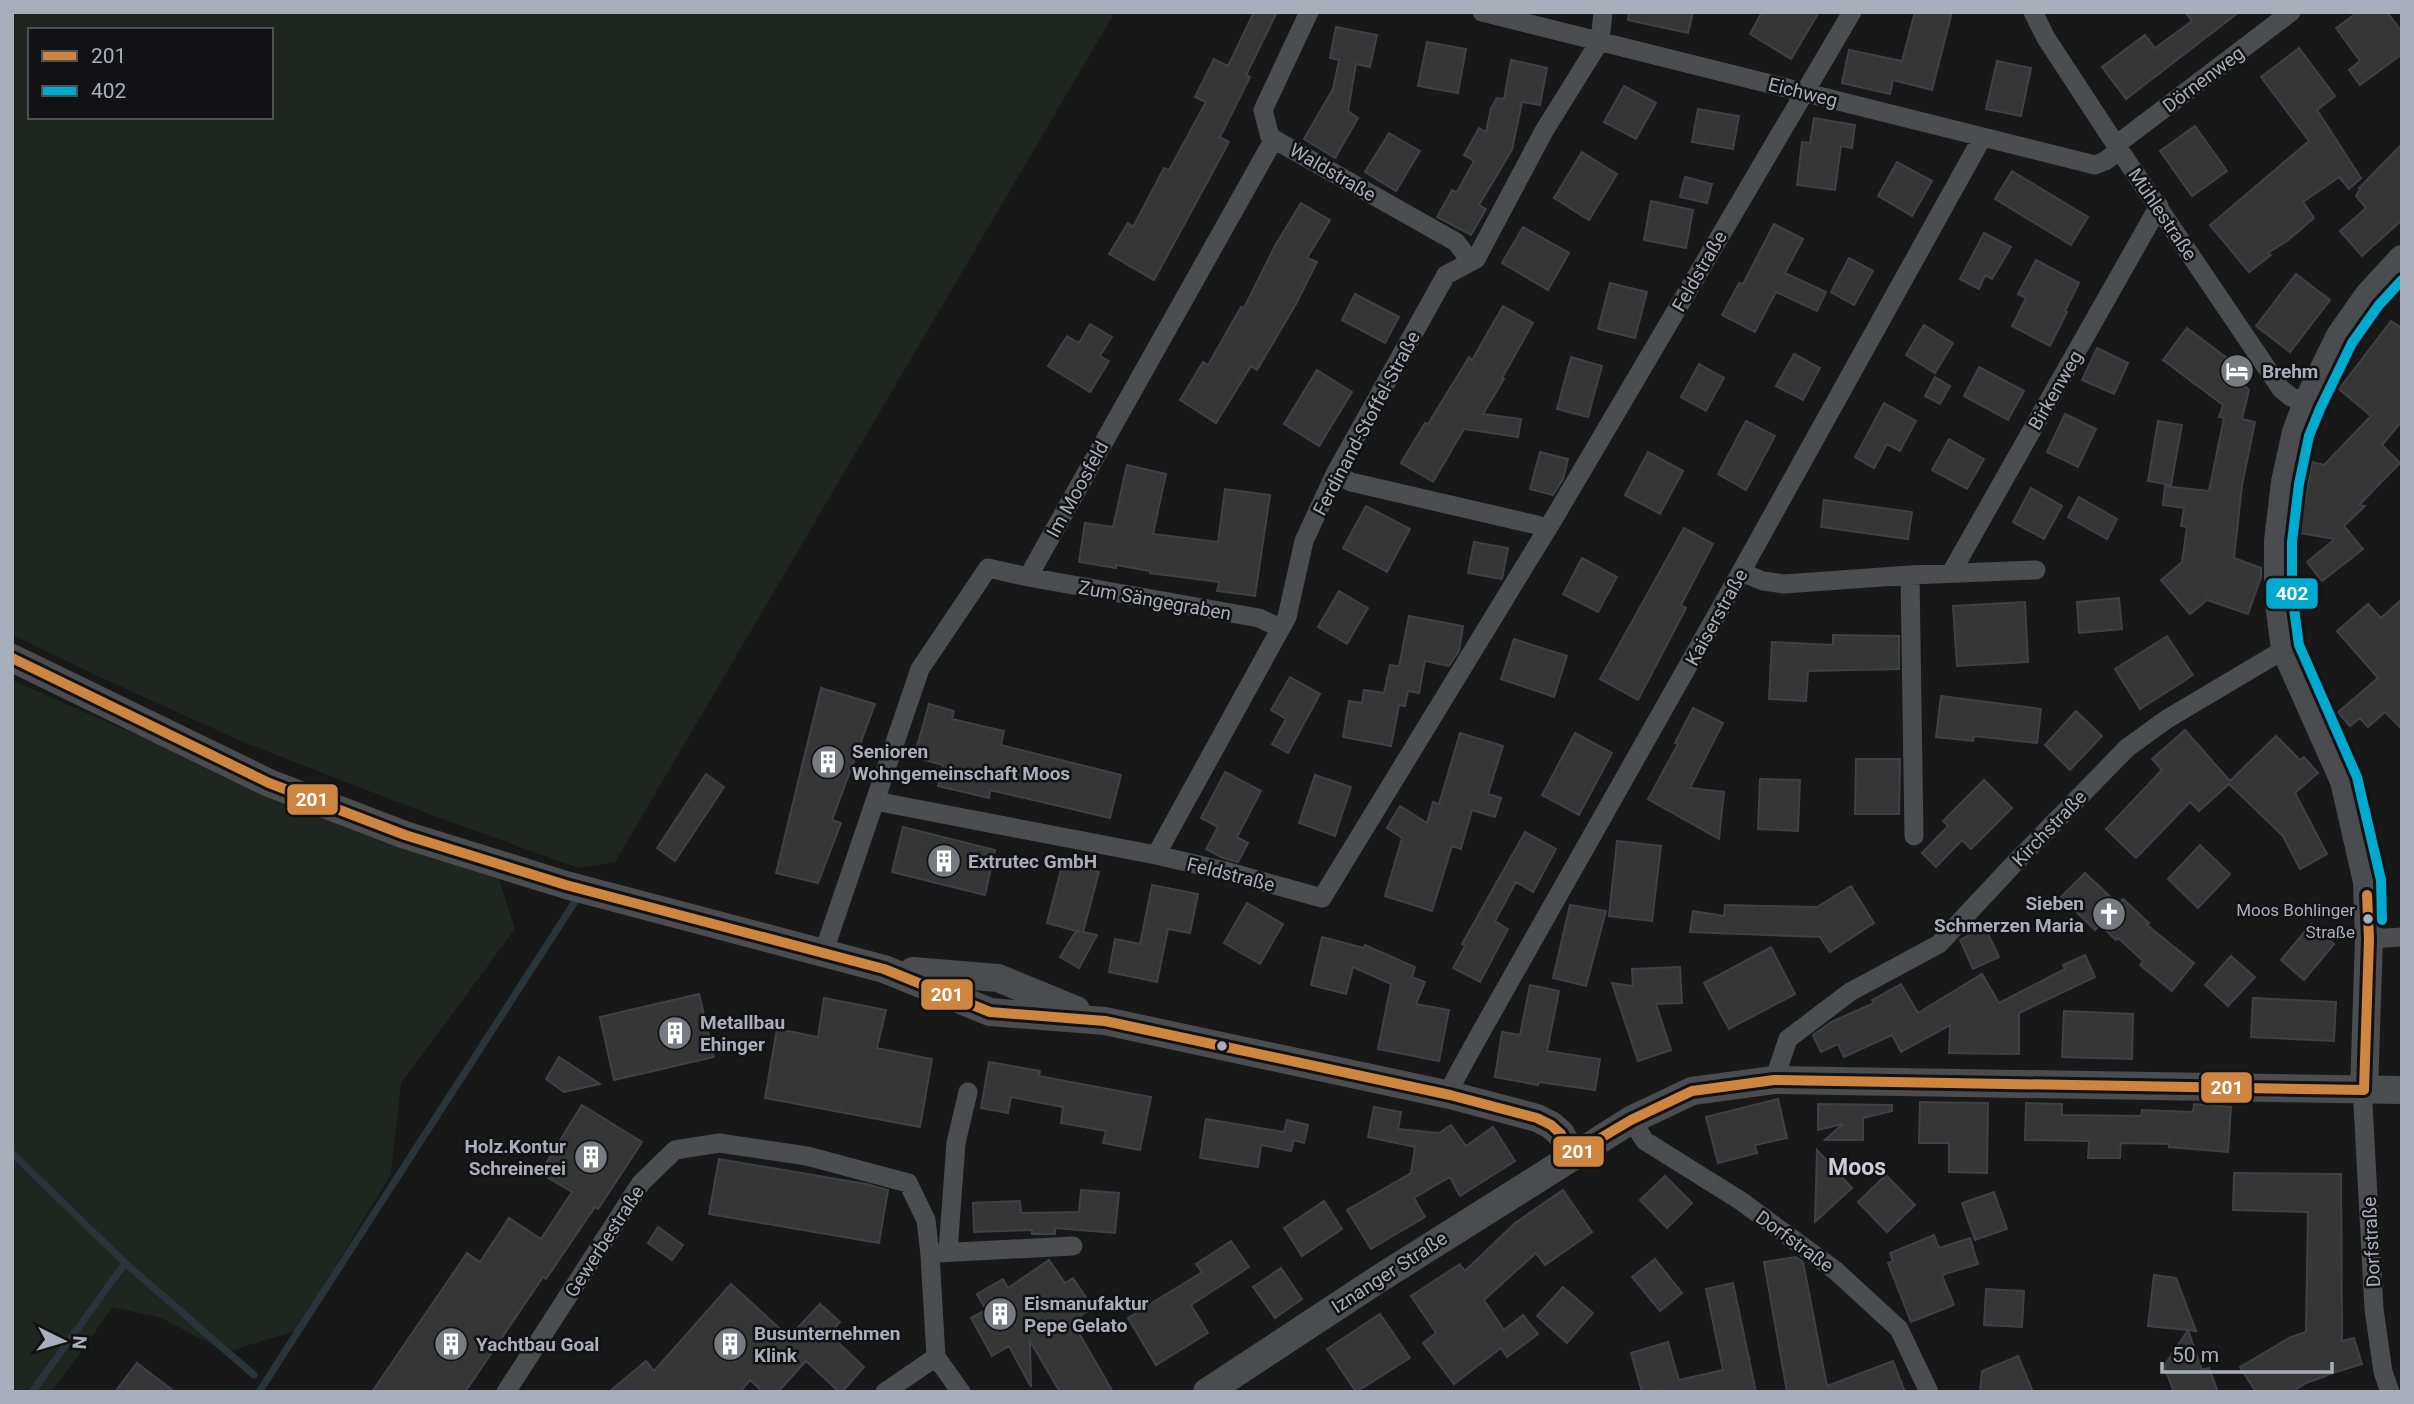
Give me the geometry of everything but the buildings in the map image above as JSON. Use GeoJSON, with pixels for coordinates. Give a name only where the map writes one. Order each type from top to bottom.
{"type":"FeatureCollection","features":[{"type":"Feature","properties":{"kind":"main road"},"geometry":{"type":"LineString","coordinates":[[2364,1090],[2369,939],[2367,882],[2344,781],[2286,649],[2278,595],[2278,541],[2285,482],[2307,403],[2340,336],[2368,296],[2402,259]]}},
{"type":"Feature","properties":{"kind":"main road"},"geometry":{"type":"LineString","coordinates":[[12,657],[269,782],[405,835],[566,885],[884,969],[990,1012],[1105,1021],[1450,1095],[1536,1118],[1551,1125],[1561,1134],[1572,1155]]}},
{"type":"Feature","properties":{"kind":"main road","name":"Iznanger Straße"},"geometry":{"type":"LineString","coordinates":[[1207,1392],[1572,1155],[1631,1120],[1692,1091],[1774,1080],[2402,1090]]}},
{"type":"Feature","properties":{"kind":"street","name":"Waldstraße"},"geometry":{"type":"LineString","coordinates":[[1309,12],[1262,110],[1270,137],[1455,243],[1471,261]]}},
{"type":"Feature","properties":{"kind":"street","name":"Eichweg"},"geometry":{"type":"LineString","coordinates":[[1482,12],[2095,166],[2105,162],[2118,147]]}},
{"type":"Feature","properties":{"kind":"street","name":"Ferdinand-Stoffel-Straße"},"geometry":{"type":"LineString","coordinates":[[1156,855],[1287,617],[1304,541],[1335,474],[1446,275],[1476,259],[1544,131],[1600,41],[1603,12]]}},
{"type":"Feature","properties":{"kind":"street","name":"Feldstraße"},"geometry":{"type":"LineString","coordinates":[[875,801],[1156,855],[1225,870],[1322,898],[1546,530],[1852,12]]}},
{"type":"Feature","properties":{"kind":"street","name":"Mühlestraße"},"geometry":{"type":"LineString","coordinates":[[2033,12],[2046,38],[2281,389],[2291,397],[2307,403]]}},
{"type":"Feature","properties":{"kind":"street","name":"Dörnenweg"},"geometry":{"type":"LineString","coordinates":[[2118,147],[2291,12]]}},
{"type":"Feature","properties":{"kind":"street","name":"Kaiserstraße"},"geometry":{"type":"LineString","coordinates":[[1450,1095],[1454,1081],[1471,1050],[1982,138]]}},
{"type":"Feature","properties":{"kind":"street","name":"Im Moosfeld"},"geometry":{"type":"LineString","coordinates":[[1028,577],[1274,139]]}},
{"type":"Feature","properties":{"kind":"street","name":"Birkenweg"},"geometry":{"type":"LineString","coordinates":[[1951,573],[2159,206]]}},
{"type":"Feature","properties":{"kind":"street"},"geometry":{"type":"LineString","coordinates":[[1335,474],[1351,482],[1537,525],[1546,530]]}},
{"type":"Feature","properties":{"kind":"street"},"geometry":{"type":"LineString","coordinates":[[823,954],[920,669],[988,569],[1028,577]]}},
{"type":"Feature","properties":{"kind":"street"},"geometry":{"type":"LineString","coordinates":[[1741,572],[1763,581],[1784,584],[2036,570]]}},
{"type":"Feature","properties":{"kind":"street"},"geometry":{"type":"LineString","coordinates":[[1910,575],[1914,836]]}},
{"type":"Feature","properties":{"kind":"street","name":"Zum Sängegraben"},"geometry":{"type":"LineString","coordinates":[[1028,577],[1259,618],[1280,628]]}},
{"type":"Feature","properties":{"kind":"street","name":"Kirchstraße"},"geometry":{"type":"LineString","coordinates":[[1774,1080],[1788,1039],[1850,992],[1939,944],[2127,748],[2167,719],[2286,649]]}},
{"type":"Feature","properties":{"kind":"street"},"geometry":{"type":"LineString","coordinates":[[2369,939],[2402,937]]}},
{"type":"Feature","properties":{"kind":"street","name":"Dorfstraße"},"geometry":{"type":"LineString","coordinates":[[2364,1090],[2374,1309],[2383,1372],[2390,1392]]}},
{"type":"Feature","properties":{"kind":"street","name":"Gewerbestraße"},"geometry":{"type":"LineString","coordinates":[[936,1357],[939,1253],[956,1143],[968,1093]]}},
{"type":"Feature","properties":{"kind":"street","name":"Dorfstraße"},"geometry":{"type":"LineString","coordinates":[[1631,1120],[1645,1142],[1741,1201],[1836,1271],[1899,1329],[1929,1392]]}},
{"type":"Feature","properties":{"kind":"street","name":"Gewerbestraße"},"geometry":{"type":"LineString","coordinates":[[506,1392],[641,1183],[675,1150],[719,1143],[748,1147],[807,1156],[908,1183],[939,1253]]}},
{"type":"Feature","properties":{"kind":"street"},"geometry":{"type":"LineString","coordinates":[[939,1253],[1073,1246]]}},
{"type":"Feature","properties":{"kind":"street"},"geometry":{"type":"LineString","coordinates":[[885,1392],[936,1357],[961,1392]]}},
{"type":"Feature","properties":{"kind":"shaded area"},"geometry":{"type":"Polygon","coordinates":[[[12,12],[1115,12],[615,862],[578,868],[243,742],[12,635],[12,12]]]}},
{"type":"Feature","properties":{"kind":"shaded area"},"geometry":{"type":"Polygon","coordinates":[[[12,680],[254,784],[499,879],[515,929],[401,1083],[391,1174],[296,1331],[226,1352],[161,1318],[113,1307],[52,1392],[12,1392],[12,680]]]}},
{"type":"Feature","properties":{"kind":"waterway"},"geometry":{"type":"LineString","coordinates":[[259,1392],[576,900]]}},
{"type":"Feature","properties":{"kind":"waterway"},"geometry":{"type":"LineString","coordinates":[[12,1153],[125,1263],[254,1375]]}},
{"type":"Feature","properties":{"kind":"waterway"},"geometry":{"type":"LineString","coordinates":[[32,1392],[125,1263]]}},
{"type":"Feature","properties":{"kind":"transit line","name":"402"},"geometry":{"type":"LineString","coordinates":[[2382,920],[2381,880],[2357,777],[2299,645],[2292,594],[2292,542],[2299,484],[2309,436],[2320,409],[2352,343],[2379,305],[2402,280]]}},
{"type":"Feature","properties":{"kind":"transit line","name":"201"},"geometry":{"type":"LineString","coordinates":[[12,658],[269,783],[405,835],[566,885],[884,969],[990,1012],[1105,1021],[1450,1095],[1537,1118],[1561,1134],[1572,1155],[1631,1120],[1692,1091],[1774,1080],[2364,1090],[2369,939],[2367,895]]}},
{"type":"Feature","properties":{"kind":"place","name":"Brehm"},"geometry":{"type":"Point","coordinates":[2237,371]}},
{"type":"Feature","properties":{"kind":"place","name":"Senioren Wohngemeinschaft Moos"},"geometry":{"type":"Point","coordinates":[828,762]}},
{"type":"Feature","properties":{"kind":"place","name":"Extrutec GmbH"},"geometry":{"type":"Point","coordinates":[944,861]}},
{"type":"Feature","properties":{"kind":"place","name":"Sieben Schmerzen Maria"},"geometry":{"type":"Point","coordinates":[2109,914]}},
{"type":"Feature","properties":{"kind":"place","name":"Moos Bohlinger Straße"},"geometry":{"type":"Point","coordinates":[2368,919]}},
{"type":"Feature","properties":{"kind":"place","name":"Metallbau Ehinger"},"geometry":{"type":"Point","coordinates":[675,1033]}},
{"type":"Feature","properties":{"kind":"place","name":"Holz.Kontur Schreinerei"},"geometry":{"type":"Point","coordinates":[591,1157]}},
{"type":"Feature","properties":{"kind":"place","name":"Eismanufaktur Pepe Gelato"},"geometry":{"type":"Point","coordinates":[1000,1314]}},
{"type":"Feature","properties":{"kind":"place","name":"Yachtbau Goal"},"geometry":{"type":"Point","coordinates":[451,1344]}},
{"type":"Feature","properties":{"kind":"place","name":"Busunternehmen Klink"},"geometry":{"type":"Point","coordinates":[730,1344]}},
{"type":"Feature","properties":{"kind":"district","name":"Moos"},"geometry":{"type":"Point","coordinates":[1857,1167]}}]}
